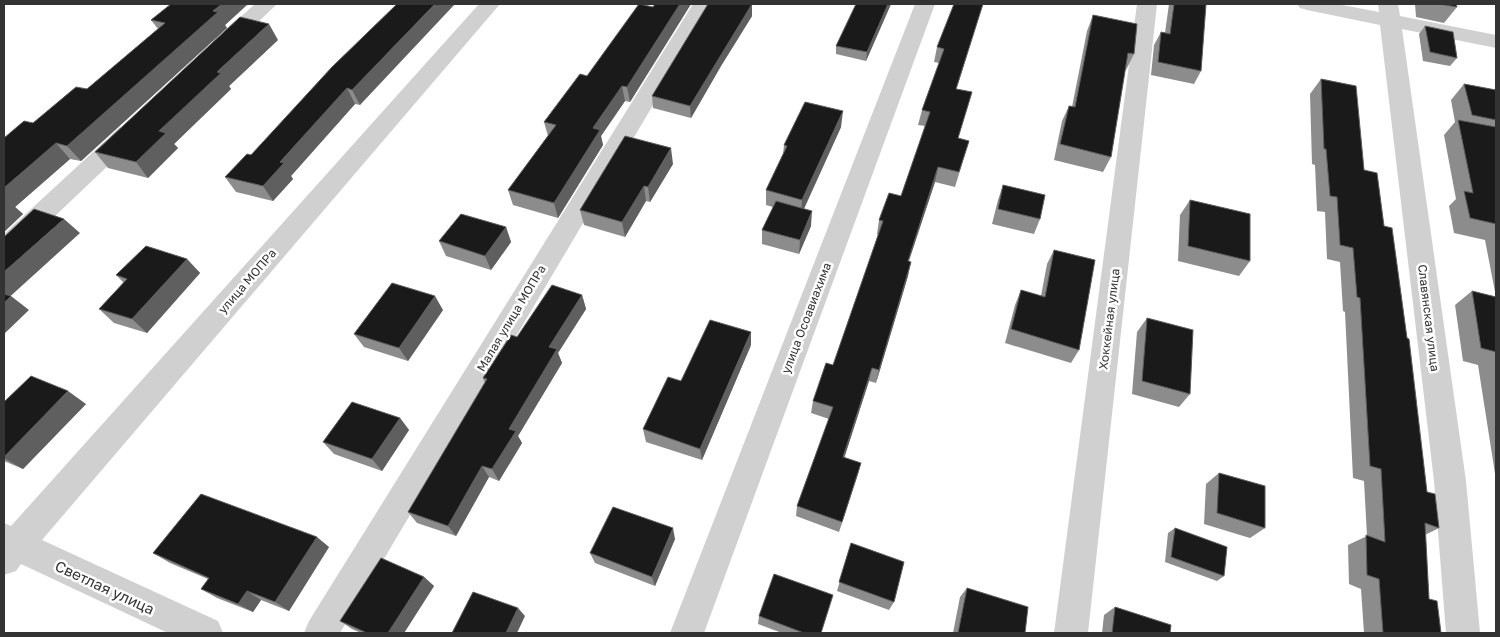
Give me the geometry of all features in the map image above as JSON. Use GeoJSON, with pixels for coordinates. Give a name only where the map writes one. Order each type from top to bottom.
{"type":"FeatureCollection","features":[{"type":"Feature","properties":{"kind":"street"},"geometry":{"type":"LineString","coordinates":[[204,61],[267,4]]}},
{"type":"Feature","properties":{"kind":"street","name":"улица МОПРа"},"geometry":{"type":"LineString","coordinates":[[8,548],[490,4]]}},
{"type":"Feature","properties":{"kind":"street","name":"Малая улица МОПРа"},"geometry":{"type":"LineString","coordinates":[[321,633],[703,4]]}},
{"type":"Feature","properties":{"kind":"street","name":"улица Осоавиахима"},"geometry":{"type":"LineString","coordinates":[[687,633],[925,4]]}},
{"type":"Feature","properties":{"kind":"street","name":"Хоккейная улица"},"geometry":{"type":"LineString","coordinates":[[1071,633],[1148,4]]}},
{"type":"Feature","properties":{"kind":"street"},"geometry":{"type":"LineString","coordinates":[[1307,4],[1390,12],[1496,42]]}},
{"type":"Feature","properties":{"kind":"street","name":"Славянская улица"},"geometry":{"type":"LineString","coordinates":[[1390,12],[1450,481],[1463,633]]}},
{"type":"Feature","properties":{"kind":"street"},"geometry":{"type":"LineString","coordinates":[[4,249],[140,122]]}},
{"type":"Feature","properties":{"kind":"street","name":"Светлая улица"},"geometry":{"type":"LineString","coordinates":[[8,548],[206,633]]}},
{"type":"Feature","properties":{"kind":"building"},"geometry":{"type":"Polygon","coordinates":[[[171,4],[222,4],[213,11],[218,12],[67,146],[56,143],[4,188],[4,138],[24,121],[33,123],[76,87],[87,89],[165,23],[151,20],[171,4]]]}},
{"type":"Feature","properties":{"kind":"building"},"geometry":{"type":"Polygon","coordinates":[[[397,4],[435,4],[352,90],[347,88],[280,162],[284,163],[263,186],[225,177],[247,154],[251,155],[332,67],[397,4]]]}},
{"type":"Feature","properties":{"kind":"building"},"geometry":{"type":"Polygon","coordinates":[[[639,4],[653,7],[655,4],[680,4],[627,87],[622,86],[593,128],[600,130],[554,203],[508,190],[556,125],[544,122],[580,74],[587,76],[639,4]]]}},
{"type":"Feature","properties":{"kind":"building"},"geometry":{"type":"Polygon","coordinates":[[[708,4],[752,4],[690,106],[652,96],[708,4]]]}},
{"type":"Feature","properties":{"kind":"building"},"geometry":{"type":"Polygon","coordinates":[[[856,4],[888,4],[867,52],[836,46],[856,4]]]}},
{"type":"Feature","properties":{"kind":"building"},"geometry":{"type":"Polygon","coordinates":[[[954,4],[983,4],[956,89],[972,92],[958,138],[969,141],[959,172],[938,167],[908,261],[911,262],[879,370],[872,368],[843,457],[861,463],[842,522],[797,506],[833,407],[813,401],[826,363],[833,365],[883,221],[879,220],[889,193],[901,196],[930,112],[922,110],[944,49],[937,47],[954,4]]]}},
{"type":"Feature","properties":{"kind":"building"},"geometry":{"type":"Polygon","coordinates":[[[1174,4],[1206,4],[1201,71],[1158,62],[1161,32],[1170,34],[1174,4]]]}},
{"type":"Feature","properties":{"kind":"building"},"geometry":{"type":"Polygon","coordinates":[[[1439,4],[1456,4],[1457,7],[1439,4]]]}},
{"type":"Feature","properties":{"kind":"building"},"geometry":{"type":"Polygon","coordinates":[[[1093,15],[1137,24],[1134,54],[1128,53],[1111,157],[1060,144],[1069,106],[1075,107],[1093,15]]]}},
{"type":"Feature","properties":{"kind":"building"},"geometry":{"type":"Polygon","coordinates":[[[240,17],[269,24],[217,72],[221,73],[159,131],[166,133],[136,162],[95,152],[240,17]]]}},
{"type":"Feature","properties":{"kind":"building"},"geometry":{"type":"Polygon","coordinates":[[[1425,26],[1453,32],[1457,58],[1430,52],[1425,26]]]}},
{"type":"Feature","properties":{"kind":"building"},"geometry":{"type":"Polygon","coordinates":[[[1321,79],[1356,86],[1364,170],[1377,173],[1384,226],[1392,228],[1407,338],[1409,339],[1427,492],[1435,494],[1439,528],[1425,523],[1429,599],[1437,601],[1441,633],[1383,633],[1379,579],[1367,575],[1366,535],[1385,542],[1381,469],[1370,466],[1360,298],[1357,297],[1353,248],[1340,245],[1337,197],[1330,196],[1326,149],[1324,149],[1321,79]]]}},
{"type":"Feature","properties":{"kind":"building"},"geometry":{"type":"Polygon","coordinates":[[[1464,84],[1496,90],[1496,120],[1472,115],[1464,84]]]}},
{"type":"Feature","properties":{"kind":"building"},"geometry":{"type":"Polygon","coordinates":[[[805,102],[843,111],[802,200],[766,190],[787,146],[784,145],[805,102]]]}},
{"type":"Feature","properties":{"kind":"building"},"geometry":{"type":"Polygon","coordinates":[[[1458,120],[1496,127],[1496,224],[1470,218],[1464,191],[1473,193],[1458,120]]]}},
{"type":"Feature","properties":{"kind":"building"},"geometry":{"type":"Polygon","coordinates":[[[625,136],[671,148],[648,187],[644,186],[622,222],[580,210],[625,136]]]}},
{"type":"Feature","properties":{"kind":"building"},"geometry":{"type":"Polygon","coordinates":[[[1003,185],[1045,195],[1040,219],[998,209],[1003,185]]]}},
{"type":"Feature","properties":{"kind":"building"},"geometry":{"type":"Polygon","coordinates":[[[1190,200],[1250,214],[1250,261],[1188,246],[1190,200]]]}},
{"type":"Feature","properties":{"kind":"building"},"geometry":{"type":"Polygon","coordinates":[[[776,201],[812,211],[800,240],[762,230],[776,201]]]}},
{"type":"Feature","properties":{"kind":"building"},"geometry":{"type":"Polygon","coordinates":[[[34,209],[64,219],[4,272],[4,237],[34,209]]]}},
{"type":"Feature","properties":{"kind":"building"},"geometry":{"type":"Polygon","coordinates":[[[461,214],[506,227],[485,256],[439,241],[461,214]]]}},
{"type":"Feature","properties":{"kind":"building"},"geometry":{"type":"Polygon","coordinates":[[[146,246],[187,259],[132,319],[99,309],[127,279],[116,275],[146,246]]]}},
{"type":"Feature","properties":{"kind":"building"},"geometry":{"type":"Polygon","coordinates":[[[1054,250],[1095,260],[1079,350],[1011,329],[1021,290],[1045,297],[1054,250]]]}},
{"type":"Feature","properties":{"kind":"building"},"geometry":{"type":"Polygon","coordinates":[[[392,283],[435,296],[399,348],[354,334],[392,283]]]}},
{"type":"Feature","properties":{"kind":"building"},"geometry":{"type":"Polygon","coordinates":[[[552,285],[582,295],[549,347],[557,349],[509,429],[516,431],[492,469],[482,466],[448,526],[408,512],[487,379],[483,378],[511,335],[517,337],[552,285]]]}},
{"type":"Feature","properties":{"kind":"building"},"geometry":{"type":"Polygon","coordinates":[[[1472,291],[1496,297],[1496,352],[1481,348],[1472,291]]]}},
{"type":"Feature","properties":{"kind":"building"},"geometry":{"type":"Polygon","coordinates":[[[4,294],[11,296],[4,303],[4,294]]]}},
{"type":"Feature","properties":{"kind":"building"},"geometry":{"type":"Polygon","coordinates":[[[1147,318],[1193,330],[1190,394],[1142,381],[1147,318]]]}},
{"type":"Feature","properties":{"kind":"building"},"geometry":{"type":"Polygon","coordinates":[[[710,320],[751,332],[700,449],[643,429],[668,377],[681,381],[710,320]]]}},
{"type":"Feature","properties":{"kind":"building"},"geometry":{"type":"Polygon","coordinates":[[[31,376],[68,391],[4,457],[4,402],[31,376]]]}},
{"type":"Feature","properties":{"kind":"building"},"geometry":{"type":"Polygon","coordinates":[[[352,402],[400,418],[372,459],[323,442],[352,402]]]}},
{"type":"Feature","properties":{"kind":"building"},"geometry":{"type":"Polygon","coordinates":[[[1219,473],[1265,486],[1265,528],[1217,513],[1219,473]]]}},
{"type":"Feature","properties":{"kind":"building"},"geometry":{"type":"Polygon","coordinates":[[[201,494],[317,537],[275,602],[247,591],[238,604],[201,589],[209,578],[153,553],[201,494]]]}},
{"type":"Feature","properties":{"kind":"building"},"geometry":{"type":"Polygon","coordinates":[[[613,507],[673,528],[652,577],[590,553],[613,507]]]}},
{"type":"Feature","properties":{"kind":"building"},"geometry":{"type":"Polygon","coordinates":[[[1175,528],[1227,547],[1224,576],[1171,557],[1175,528]]]}},
{"type":"Feature","properties":{"kind":"building"},"geometry":{"type":"Polygon","coordinates":[[[851,543],[904,562],[894,602],[839,582],[851,543]]]}},
{"type":"Feature","properties":{"kind":"building"},"geometry":{"type":"Polygon","coordinates":[[[381,558],[424,577],[388,633],[367,633],[340,621],[381,558]]]}},
{"type":"Feature","properties":{"kind":"building"},"geometry":{"type":"Polygon","coordinates":[[[774,574],[833,595],[821,633],[804,633],[759,616],[774,574]]]}},
{"type":"Feature","properties":{"kind":"building"},"geometry":{"type":"Polygon","coordinates":[[[967,588],[1028,607],[1025,633],[958,633],[967,588]]]}},
{"type":"Feature","properties":{"kind":"building"},"geometry":{"type":"Polygon","coordinates":[[[473,592],[518,608],[506,633],[452,633],[473,592]]]}},
{"type":"Feature","properties":{"kind":"building"},"geometry":{"type":"Polygon","coordinates":[[[1115,607],[1171,625],[1170,633],[1112,633],[1115,607]]]}}]}
